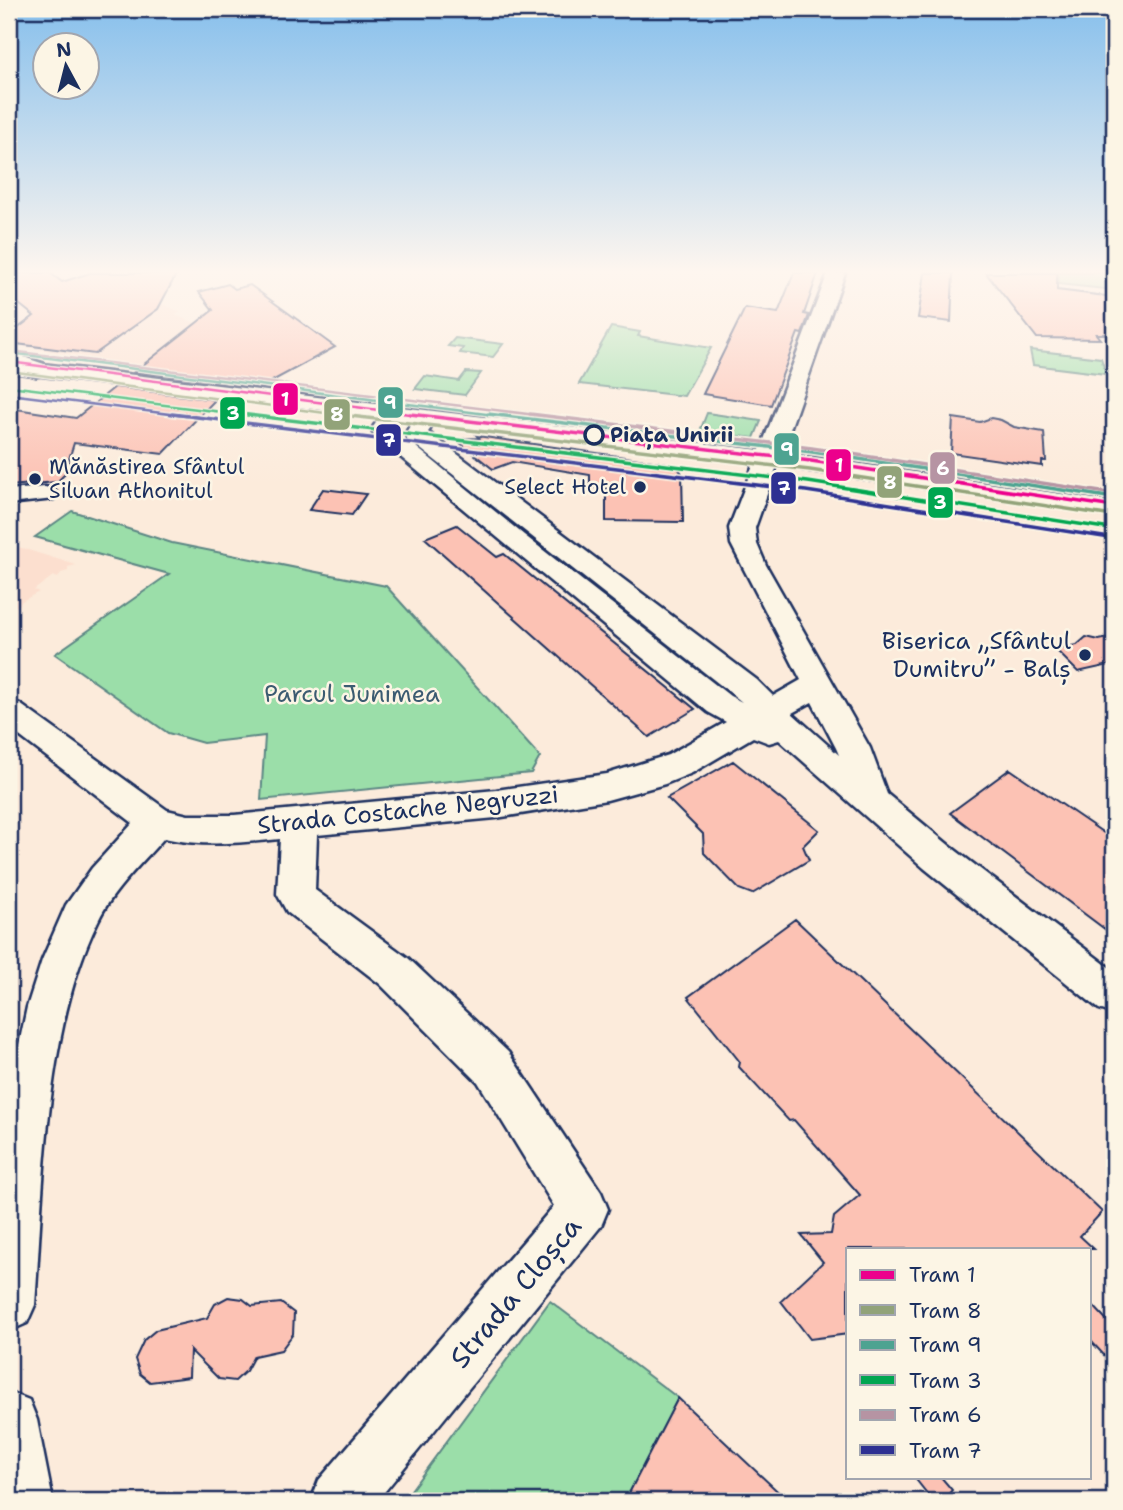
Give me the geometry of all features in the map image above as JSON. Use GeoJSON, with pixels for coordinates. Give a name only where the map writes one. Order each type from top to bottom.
{"type":"FeatureCollection","features":[{"type":"Feature","properties":{"kind":"main road"},"geometry":{"type":"LineString","coordinates":[[9,359],[36,369]]}},
{"type":"Feature","properties":{"kind":"street"},"geometry":{"type":"LineString","coordinates":[[811,343],[743,528],[744,544],[853,748],[872,802]]}},
{"type":"Feature","properties":{"kind":"street"},"geometry":{"type":"LineString","coordinates":[[9,366],[770,458],[1114,509]]}},
{"type":"Feature","properties":{"kind":"street"},"geometry":{"type":"LineString","coordinates":[[394,413],[382,430],[709,695],[762,717],[809,749],[1114,995]]}},
{"type":"Feature","properties":{"kind":"street"},"geometry":{"type":"LineString","coordinates":[[427,417],[416,434],[747,688],[762,717]]}},
{"type":"Feature","properties":{"kind":"street"},"geometry":{"type":"LineString","coordinates":[[9,497],[45,494]]}},
{"type":"Feature","properties":{"kind":"street","name":"Strada Costache Negruzzi"},"geometry":{"type":"LineString","coordinates":[[9,712],[157,822],[188,829],[299,825],[496,804],[607,787],[653,775],[681,764],[818,684]]}},
{"type":"Feature","properties":{"kind":"street"},"geometry":{"type":"LineString","coordinates":[[9,1305],[38,1052],[62,962],[80,917],[107,874],[157,822]]}},
{"type":"Feature","properties":{"kind":"street","name":"Strada Cloșca"},"geometry":{"type":"LineString","coordinates":[[299,825],[296,894],[300,900],[394,971],[494,1067],[584,1209],[340,1501]]}},
{"type":"Feature","properties":{"kind":"street"},"geometry":{"type":"LineString","coordinates":[[9,1420],[24,1501]]}},
{"type":"Feature","properties":{"kind":"shaded area"},"geometry":{"type":"Polygon","coordinates":[[[9,343],[196,343],[154,369],[9,343]]]}},
{"type":"Feature","properties":{"kind":"shaded area"},"geometry":{"type":"Polygon","coordinates":[[[9,544],[76,565],[68,567],[68,571],[61,573],[58,578],[53,576],[34,590],[39,592],[22,601],[18,607],[9,604],[9,544]]]}},
{"type":"Feature","properties":{"kind":"green space"},"geometry":{"type":"Polygon","coordinates":[[[450,343],[503,344],[493,357],[460,353],[463,348],[448,346],[450,343]]]}},
{"type":"Feature","properties":{"kind":"green space"},"geometry":{"type":"Polygon","coordinates":[[[602,343],[683,343],[711,348],[684,396],[579,384],[602,343]]]}},
{"type":"Feature","properties":{"kind":"green space"},"geometry":{"type":"Polygon","coordinates":[[[1030,350],[1101,358],[1106,374],[1033,365],[1030,350]]]}},
{"type":"Feature","properties":{"kind":"green space"},"geometry":{"type":"Polygon","coordinates":[[[466,372],[481,373],[465,395],[415,389],[425,376],[459,381],[466,372]]]}},
{"type":"Feature","properties":{"kind":"green space"},"geometry":{"type":"Polygon","coordinates":[[[317,389],[459,408],[445,409],[318,396],[315,393],[317,389]]]}},
{"type":"Feature","properties":{"kind":"green space"},"geometry":{"type":"Polygon","coordinates":[[[707,413],[761,421],[754,438],[700,431],[707,413]]]}},
{"type":"Feature","properties":{"kind":"green space"},"geometry":{"type":"Polygon","coordinates":[[[433,456],[728,688],[722,693],[427,458],[433,456]]]}},
{"type":"Feature","properties":{"kind":"green space","name":"Parcul Junimea"},"geometry":{"type":"Polygon","coordinates":[[[72,511],[172,543],[386,586],[540,757],[531,773],[261,800],[265,736],[203,743],[168,733],[55,654],[169,574],[35,537],[72,511]]]}},
{"type":"Feature","properties":{"kind":"green space"},"geometry":{"type":"Polygon","coordinates":[[[550,1301],[678,1398],[625,1501],[403,1501],[550,1301]]]}},
{"type":"Feature","properties":{"kind":"building"},"geometry":{"type":"Polygon","coordinates":[[[13,343],[110,343],[95,354],[13,343]]]}},
{"type":"Feature","properties":{"kind":"building"},"geometry":{"type":"Polygon","coordinates":[[[170,343],[330,343],[335,347],[263,386],[134,372],[170,343]]]}},
{"type":"Feature","properties":{"kind":"building"},"geometry":{"type":"Polygon","coordinates":[[[728,343],[794,343],[771,405],[703,394],[728,343]]]}},
{"type":"Feature","properties":{"kind":"building"},"geometry":{"type":"Polygon","coordinates":[[[115,387],[215,400],[163,454],[74,443],[64,475],[57,482],[9,486],[9,408],[76,418],[115,387]]]}},
{"type":"Feature","properties":{"kind":"building"},"geometry":{"type":"Polygon","coordinates":[[[953,418],[980,422],[991,418],[1014,427],[1044,432],[1046,461],[1042,461],[1042,466],[951,453],[953,418]]]}},
{"type":"Feature","properties":{"kind":"building","name":"Select Hotel"},"geometry":{"type":"Polygon","coordinates":[[[477,436],[667,463],[677,467],[682,473],[683,522],[606,521],[606,488],[590,487],[590,475],[512,462],[493,469],[455,439],[479,438],[477,436]]]}},
{"type":"Feature","properties":{"kind":"building"},"geometry":{"type":"Polygon","coordinates":[[[323,489],[366,494],[352,515],[309,510],[323,489]]]}},
{"type":"Feature","properties":{"kind":"building"},"geometry":{"type":"Polygon","coordinates":[[[457,525],[497,557],[504,554],[695,709],[649,737],[425,538],[457,525]]]}},
{"type":"Feature","properties":{"kind":"building","name":"Biserica „Sfântul Dumitru” - Balș"},"geometry":{"type":"Polygon","coordinates":[[[1086,637],[1099,640],[1114,637],[1114,664],[1078,672],[1055,649],[1077,645],[1086,637]]]}},
{"type":"Feature","properties":{"kind":"building"},"geometry":{"type":"Polygon","coordinates":[[[733,761],[819,830],[803,846],[809,860],[752,894],[739,889],[704,853],[703,834],[667,798],[733,761]]]}},
{"type":"Feature","properties":{"kind":"building"},"geometry":{"type":"Polygon","coordinates":[[[1010,769],[1114,840],[1114,936],[950,813],[1010,769]]]}},
{"type":"Feature","properties":{"kind":"building"},"geometry":{"type":"Polygon","coordinates":[[[795,919],[1102,1212],[1080,1236],[1094,1249],[846,1248],[846,1334],[810,1339],[781,1301],[823,1262],[801,1235],[831,1234],[834,1217],[860,1195],[794,1120],[789,1121],[739,1067],[740,1062],[688,997],[795,919]]]}},
{"type":"Feature","properties":{"kind":"building"},"geometry":{"type":"Polygon","coordinates":[[[228,1297],[243,1299],[252,1306],[281,1303],[294,1313],[293,1334],[281,1350],[254,1356],[246,1371],[235,1381],[219,1379],[190,1350],[189,1377],[150,1382],[140,1374],[135,1359],[144,1340],[156,1330],[207,1318],[215,1304],[228,1297]]]}},
{"type":"Feature","properties":{"kind":"building"},"geometry":{"type":"Polygon","coordinates":[[[1092,1304],[1114,1328],[1114,1366],[1092,1342],[1092,1304]]]}},
{"type":"Feature","properties":{"kind":"building"},"geometry":{"type":"Polygon","coordinates":[[[678,1398],[788,1501],[625,1501],[678,1398]]]}},
{"type":"Feature","properties":{"kind":"building"},"geometry":{"type":"Polygon","coordinates":[[[915,1478],[942,1478],[952,1490],[943,1501],[933,1501],[915,1478]]]}},
{"type":"Feature","properties":{"kind":"tram line","name":"6"},"geometry":{"type":"LineString","coordinates":[[11,351],[812,448],[1114,494]]}},
{"type":"Feature","properties":{"kind":"tram line","name":"9"},"geometry":{"type":"LineString","coordinates":[[10,353],[277,389],[812,452],[1114,498]]}},
{"type":"Feature","properties":{"kind":"tram line","name":"1"},"geometry":{"type":"LineString","coordinates":[[9,362],[276,398],[811,461],[1114,507]]}},
{"type":"Feature","properties":{"kind":"tram line","name":"8"},"geometry":{"type":"LineString","coordinates":[[9,371],[275,407],[810,470],[1113,516]]}},
{"type":"Feature","properties":{"kind":"tram line","name":"3"},"geometry":{"type":"LineString","coordinates":[[9,386],[808,482],[1111,529]]}},
{"type":"Feature","properties":{"kind":"tram line","name":"7"},"geometry":{"type":"LineString","coordinates":[[9,394],[806,491],[1110,538]]}},
{"type":"Feature","properties":{"kind":"place","name":"Piața Unirii"},"geometry":{"type":"Point","coordinates":[594,435]}},
{"type":"Feature","properties":{"kind":"place","name":"Mănăstirea Sfântul Siluan Athonitul"},"geometry":{"type":"Point","coordinates":[35,479]}},
{"type":"Feature","properties":{"kind":"place","name":"Select Hotel"},"geometry":{"type":"Point","coordinates":[640,487]}},
{"type":"Feature","properties":{"kind":"place","name":"Biserica „Sfântul Dumitru” - Balș"},"geometry":{"type":"Point","coordinates":[1085,655]}}]}
